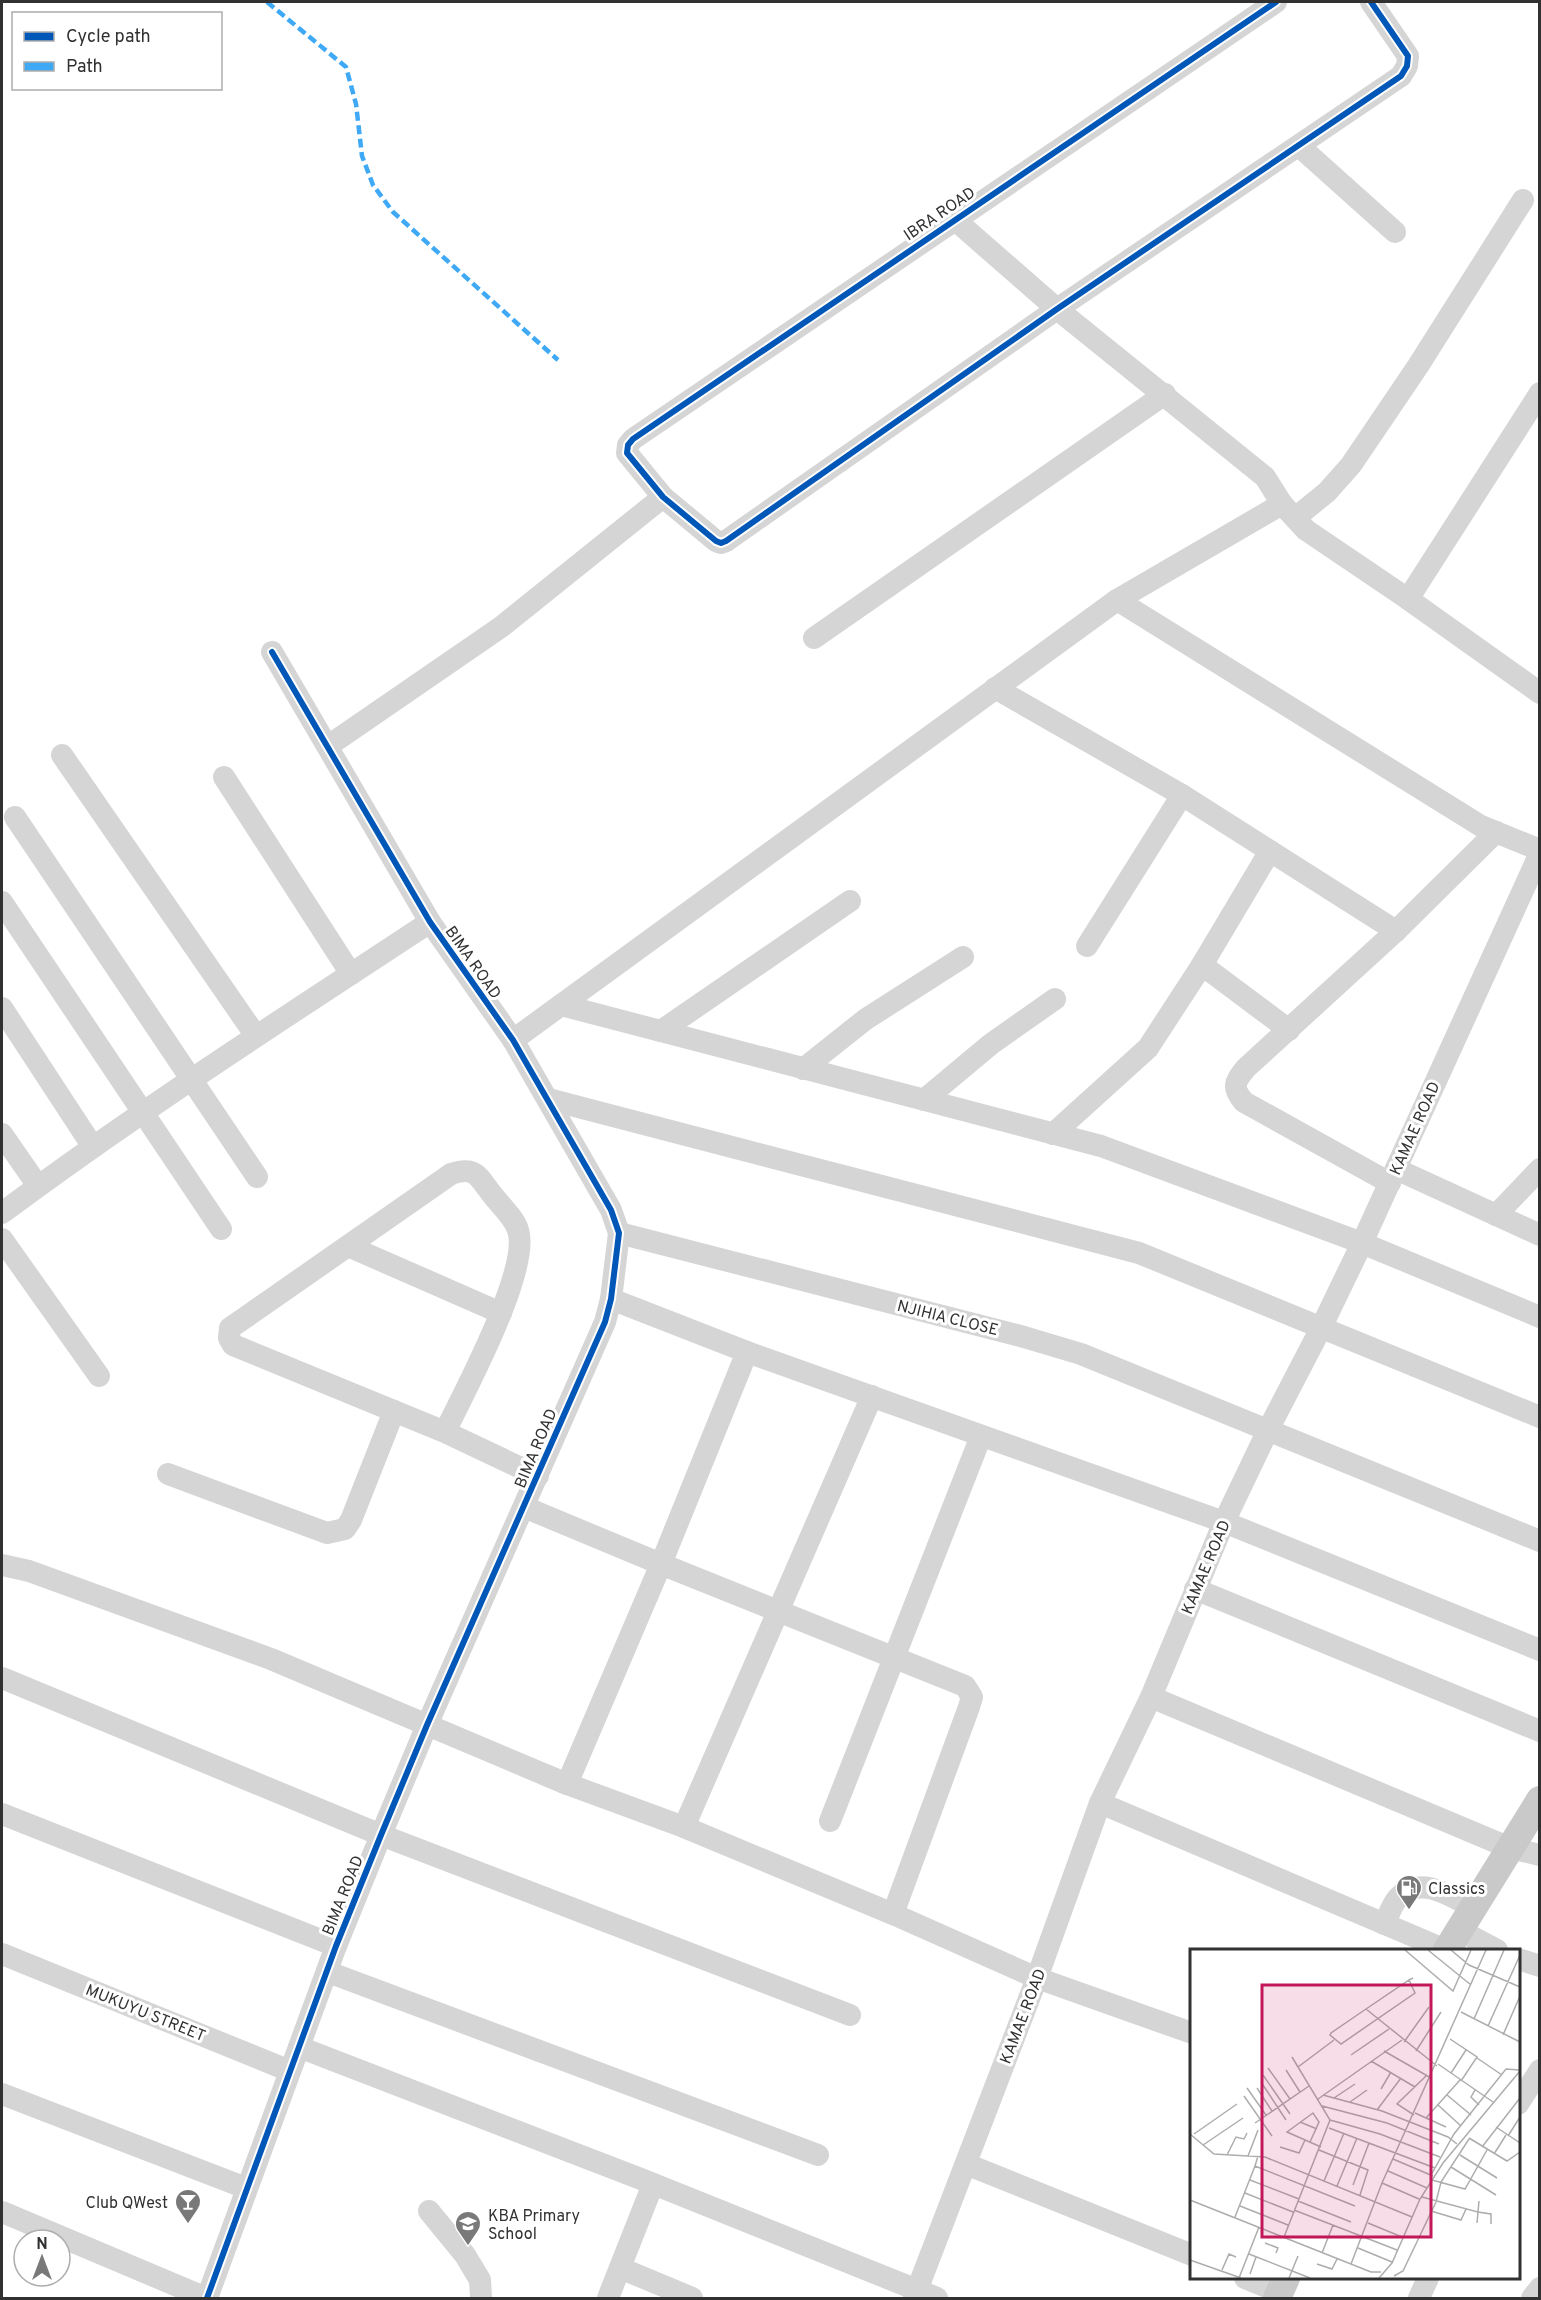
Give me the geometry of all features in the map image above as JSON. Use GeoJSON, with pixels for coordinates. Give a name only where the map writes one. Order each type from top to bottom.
{"type":"FeatureCollection","features":[{"type":"Feature","properties":{"kind":"main road"},"geometry":{"type":"LineString","coordinates":[[1456,1934],[1539,1800]]}},
{"type":"Feature","properties":{"kind":"street","name":"IBRA ROAD"},"geometry":{"type":"LineString","coordinates":[[663,497],[627,453],[628,445],[633,439],[1276,2]]}},
{"type":"Feature","properties":{"kind":"street"},"geometry":{"type":"LineString","coordinates":[[328,746],[501,627],[663,497],[716,541],[721,543],[726,541],[1057,309],[1401,76],[1407,66],[1408,56],[1371,2]]}},
{"type":"Feature","properties":{"kind":"street"},"geometry":{"type":"LineString","coordinates":[[1299,146],[1395,232]]}},
{"type":"Feature","properties":{"kind":"street"},"geometry":{"type":"LineString","coordinates":[[513,1040],[1118,600],[1327,492],[1351,465],[1418,366],[1523,200]]}},
{"type":"Feature","properties":{"kind":"street"},"geometry":{"type":"LineString","coordinates":[[954,219],[1057,309],[1265,477],[1289,511],[1314,536],[1408,599],[1539,693]]}},
{"type":"Feature","properties":{"kind":"street"},"geometry":{"type":"LineString","coordinates":[[1408,599],[1539,393]]}},
{"type":"Feature","properties":{"kind":"street"},"geometry":{"type":"LineString","coordinates":[[814,638],[1165,394]]}},
{"type":"Feature","properties":{"kind":"street"},"geometry":{"type":"LineString","coordinates":[[1118,600],[1481,826],[1539,851]]}},
{"type":"Feature","properties":{"kind":"street","name":"BIMA ROAD"},"geometry":{"type":"LineString","coordinates":[[206,2298],[336,1946],[381,1835],[427,1725],[605,1322],[611,1299],[618,1233],[611,1210],[513,1040],[430,922],[273,652]]}},
{"type":"Feature","properties":{"kind":"street"},"geometry":{"type":"LineString","coordinates":[[995,688],[1182,795],[1396,931]]}},
{"type":"Feature","properties":{"kind":"street"},"geometry":{"type":"LineString","coordinates":[[62,755],[256,1036]]}},
{"type":"Feature","properties":{"kind":"street"},"geometry":{"type":"LineString","coordinates":[[224,777],[351,974]]}},
{"type":"Feature","properties":{"kind":"street"},"geometry":{"type":"LineString","coordinates":[[1087,946],[1182,795]]}},
{"type":"Feature","properties":{"kind":"street"},"geometry":{"type":"LineString","coordinates":[[15,817],[257,1177]]}},
{"type":"Feature","properties":{"kind":"street"},"geometry":{"type":"LineString","coordinates":[[1496,832],[1396,931],[1246,1068],[1238,1078],[1236,1093],[1244,1102],[1393,1176],[1496,1215],[1539,1235]]}},
{"type":"Feature","properties":{"kind":"street"},"geometry":{"type":"LineString","coordinates":[[1053,1134],[1148,1048],[1202,965],[1270,851]]}},
{"type":"Feature","properties":{"kind":"street","name":"KAMAE ROAD"},"geometry":{"type":"LineString","coordinates":[[923,2296],[966,2163],[1037,1978],[1100,1803],[1151,1697],[1224,1522],[1362,1243],[1539,851]]}},
{"type":"Feature","properties":{"kind":"street"},"geometry":{"type":"LineString","coordinates":[[661,1031],[850,901]]}},
{"type":"Feature","properties":{"kind":"street"},"geometry":{"type":"LineString","coordinates":[[2,902],[221,1229]]}},
{"type":"Feature","properties":{"kind":"street"},"geometry":{"type":"LineString","coordinates":[[2,1213],[93,1147],[256,1036],[430,922]]}},
{"type":"Feature","properties":{"kind":"street"},"geometry":{"type":"LineString","coordinates":[[803,1069],[866,1020],[963,957]]}},
{"type":"Feature","properties":{"kind":"street"},"geometry":{"type":"LineString","coordinates":[[1202,965],[1289,1030]]}},
{"type":"Feature","properties":{"kind":"street"},"geometry":{"type":"LineString","coordinates":[[924,1100],[991,1044],[1055,999]]}},
{"type":"Feature","properties":{"kind":"street"},"geometry":{"type":"LineString","coordinates":[[561,1005],[1101,1146],[1362,1243],[1539,1317]]}},
{"type":"Feature","properties":{"kind":"street"},"geometry":{"type":"LineString","coordinates":[[2,1008],[93,1147]]}},
{"type":"Feature","properties":{"kind":"street"},"geometry":{"type":"LineString","coordinates":[[548,1099],[1131,1251],[1539,1417]]}},
{"type":"Feature","properties":{"kind":"street"},"geometry":{"type":"LineString","coordinates":[[2,1134],[38,1186]]}},
{"type":"Feature","properties":{"kind":"street"},"geometry":{"type":"LineString","coordinates":[[1496,1215],[1539,1168]]}},
{"type":"Feature","properties":{"kind":"street"},"geometry":{"type":"LineString","coordinates":[[445,1432],[501,1313],[517,1268],[521,1248],[518,1229],[476,1173],[464,1170],[451,1174],[230,1328],[229,1338],[233,1345],[445,1432],[538,1476]]}},
{"type":"Feature","properties":{"kind":"street","name":"NJIHIA CLOSE"},"geometry":{"type":"LineString","coordinates":[[618,1233],[1024,1337],[1081,1354],[1539,1540]]}},
{"type":"Feature","properties":{"kind":"street"},"geometry":{"type":"LineString","coordinates":[[2,1239],[99,1376]]}},
{"type":"Feature","properties":{"kind":"street"},"geometry":{"type":"LineString","coordinates":[[348,1246],[501,1313]]}},
{"type":"Feature","properties":{"kind":"street"},"geometry":{"type":"LineString","coordinates":[[611,1299],[747,1352],[1224,1522],[1539,1650]]}},
{"type":"Feature","properties":{"kind":"street"},"geometry":{"type":"LineString","coordinates":[[567,1784],[661,1564],[747,1352]]}},
{"type":"Feature","properties":{"kind":"street"},"geometry":{"type":"LineString","coordinates":[[684,1827],[872,1396]]}},
{"type":"Feature","properties":{"kind":"street"},"geometry":{"type":"LineString","coordinates":[[168,1474],[327,1533],[337,1533],[345,1530],[351,1520],[394,1411]]}},
{"type":"Feature","properties":{"kind":"street"},"geometry":{"type":"LineString","coordinates":[[830,1821],[981,1436]]}},
{"type":"Feature","properties":{"kind":"street"},"geometry":{"type":"LineString","coordinates":[[524,1507],[893,1659],[965,1686],[972,1697],[892,1914]]}},
{"type":"Feature","properties":{"kind":"street"},"geometry":{"type":"LineString","coordinates":[[2,1565],[29,1571],[271,1659],[567,1784],[684,1827],[892,1914],[1037,1978],[1190,2032]]}},
{"type":"Feature","properties":{"kind":"street"},"geometry":{"type":"LineString","coordinates":[[1195,1589],[1539,1731]]}},
{"type":"Feature","properties":{"kind":"street"},"geometry":{"type":"LineString","coordinates":[[2,1678],[381,1835],[850,2015]]}},
{"type":"Feature","properties":{"kind":"street"},"geometry":{"type":"LineString","coordinates":[[1151,1697],[1510,1848],[1539,1855]]}},
{"type":"Feature","properties":{"kind":"street"},"geometry":{"type":"LineString","coordinates":[[1100,1803],[1384,1924],[1456,1934],[1494,1949]]}},
{"type":"Feature","properties":{"kind":"street"},"geometry":{"type":"LineString","coordinates":[[2,1814],[336,1946]]}},
{"type":"Feature","properties":{"kind":"street"},"geometry":{"type":"LineString","coordinates":[[1384,1924],[1399,1896],[1411,1888],[1427,1886],[1456,1934]]}},
{"type":"Feature","properties":{"kind":"street","name":"MUKUYU STREET"},"geometry":{"type":"LineString","coordinates":[[2,1954],[290,2071]]}},
{"type":"Feature","properties":{"kind":"street"},"geometry":{"type":"LineString","coordinates":[[1520,1960],[1539,1966]]}},
{"type":"Feature","properties":{"kind":"street"},"geometry":{"type":"LineString","coordinates":[[328,1972],[818,2155]]}},
{"type":"Feature","properties":{"kind":"street"},"geometry":{"type":"LineString","coordinates":[[299,2047],[653,2184],[923,2296]]}},
{"type":"Feature","properties":{"kind":"street"},"geometry":{"type":"LineString","coordinates":[[1520,2101],[1539,2070]]}},
{"type":"Feature","properties":{"kind":"street"},"geometry":{"type":"LineString","coordinates":[[2,2094],[246,2188]]}},
{"type":"Feature","properties":{"kind":"street"},"geometry":{"type":"LineString","coordinates":[[966,2163],[1190,2256]]}},
{"type":"Feature","properties":{"kind":"street"},"geometry":{"type":"LineString","coordinates":[[608,2298],[653,2184]]}},
{"type":"Feature","properties":{"kind":"street"},"geometry":{"type":"LineString","coordinates":[[429,2211],[465,2255],[480,2280],[481,2298]]}},
{"type":"Feature","properties":{"kind":"street"},"geometry":{"type":"LineString","coordinates":[[2,2212],[206,2298]]}},
{"type":"Feature","properties":{"kind":"street"},"geometry":{"type":"LineString","coordinates":[[620,2268],[692,2298]]}},
{"type":"Feature","properties":{"kind":"street"},"geometry":{"type":"LineString","coordinates":[[1251,2279],[1281,2289]]}},
{"type":"Feature","properties":{"kind":"street"},"geometry":{"type":"LineString","coordinates":[[1419,2298],[1427,2279]]}},
{"type":"Feature","properties":{"kind":"street"},"geometry":{"type":"LineString","coordinates":[[1532,2298],[1539,2288]]}},
{"type":"Feature","properties":{"kind":"marked path"},"geometry":{"type":"LineString","coordinates":[[267,2],[346,67],[356,104],[362,156],[373,185],[393,212],[558,360]]}},
{"type":"Feature","properties":{"kind":"cycle path"},"geometry":{"type":"LineString","coordinates":[[1276,2],[633,439],[628,445],[627,453],[663,497],[716,541],[721,543],[726,541],[1057,309],[1401,76],[1407,66],[1408,56],[1371,2]]}},
{"type":"Feature","properties":{"kind":"cycle path"},"geometry":{"type":"LineString","coordinates":[[207,2298],[336,1946],[381,1835],[427,1725],[605,1322],[611,1299],[619,1233],[611,1210],[513,1040],[430,922],[272,652]]}},
{"type":"Feature","properties":{"kind":"place","name":"Classics"},"geometry":{"type":"Point","coordinates":[1409,1911]}},
{"type":"Feature","properties":{"kind":"place","name":"Club QWest"},"geometry":{"type":"Point","coordinates":[188,2225]}},
{"type":"Feature","properties":{"kind":"place","name":"KBA Primary School"},"geometry":{"type":"Point","coordinates":[468,2247]}}]}
